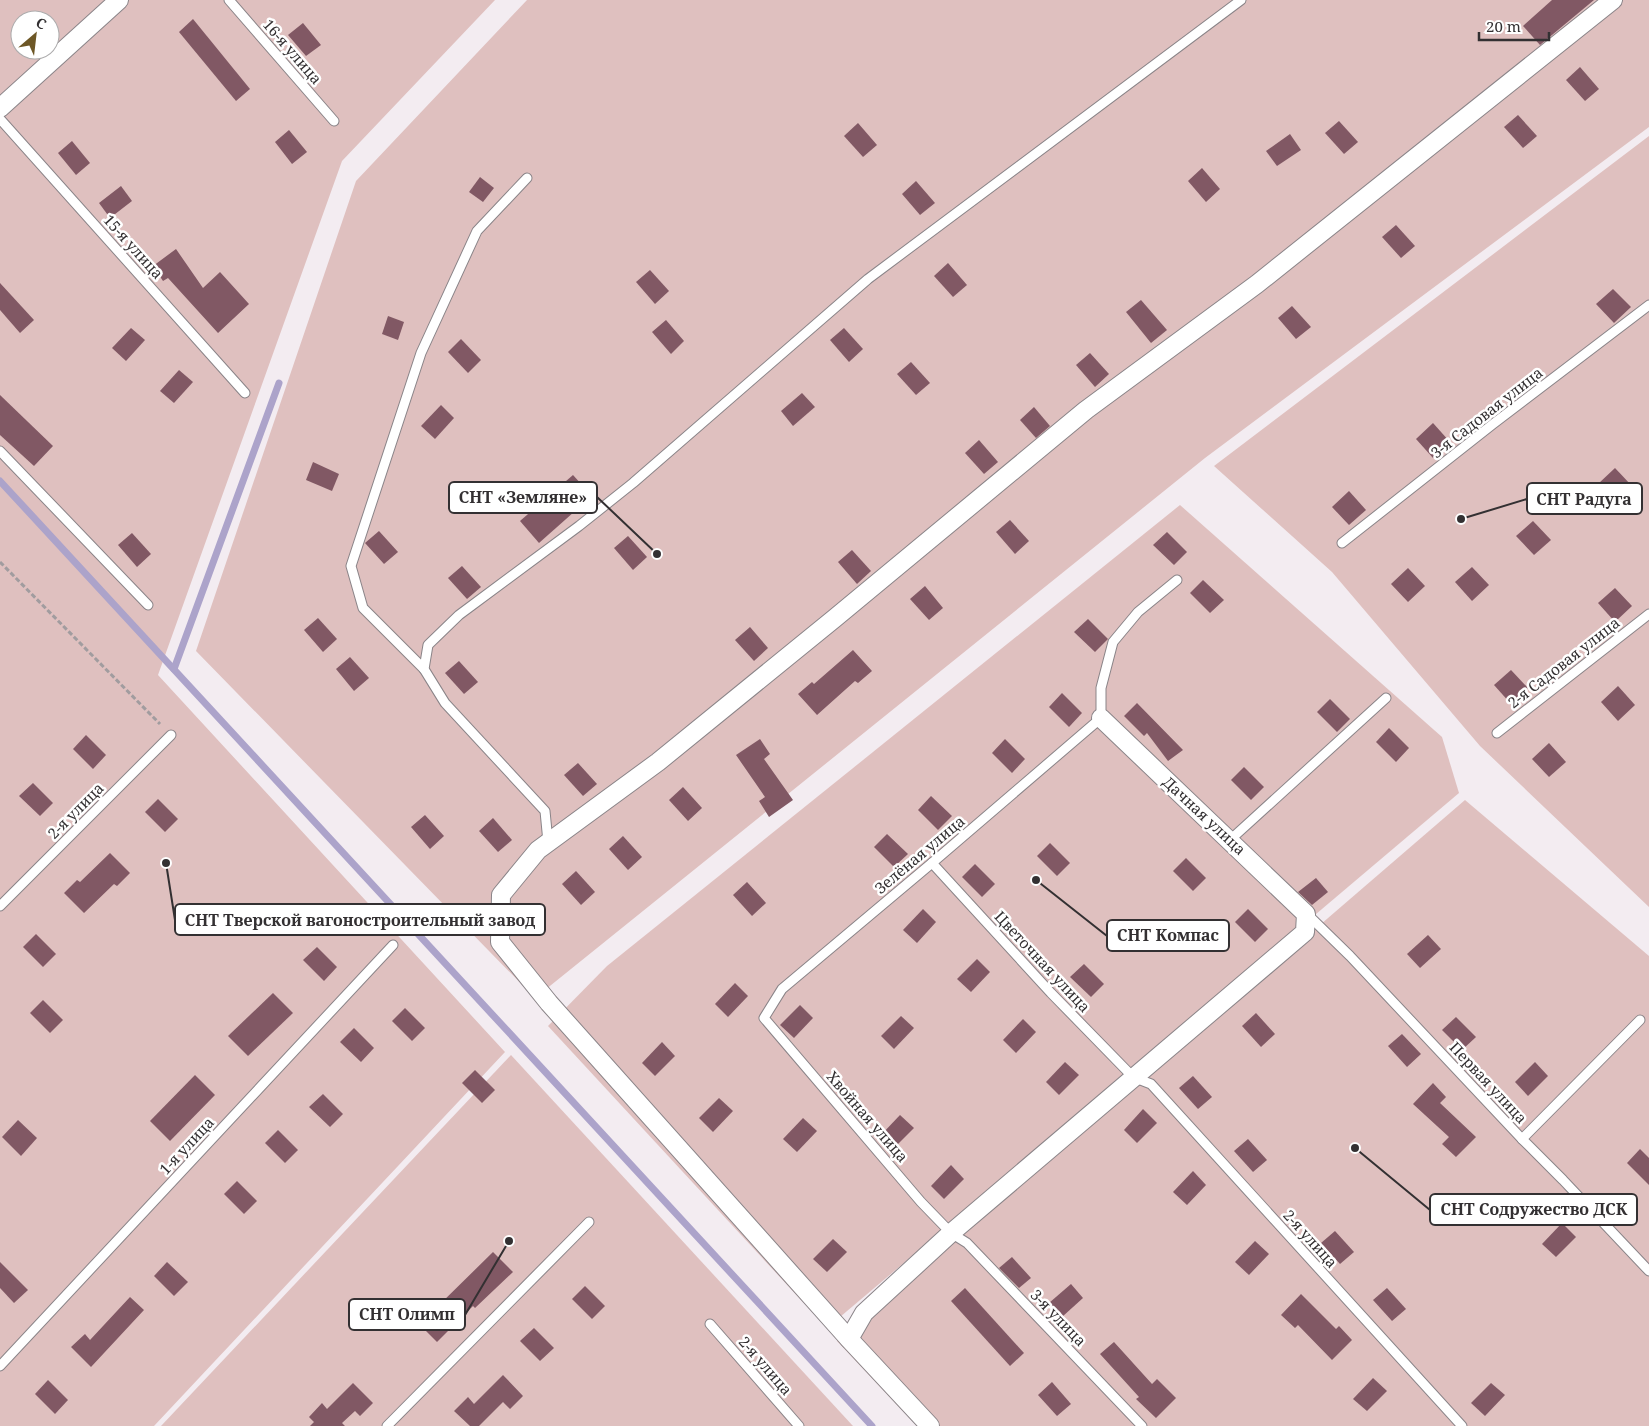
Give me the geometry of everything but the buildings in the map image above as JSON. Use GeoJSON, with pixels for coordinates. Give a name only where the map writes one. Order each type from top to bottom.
{"type":"FeatureCollection","features":[{"type":"Feature","properties":{"kind":"street"},"geometry":{"type":"LineString","coordinates":[[0,108],[119,0]]}},
{"type":"Feature","properties":{"kind":"street"},"geometry":{"type":"LineString","coordinates":[[930,1426],[849,1339],[549,1002],[500,942],[501,895],[538,850],[658,762],[1086,410],[1257,284],[1613,0]]}},
{"type":"Feature","properties":{"kind":"street","name":"Дачная улица"},"geometry":{"type":"LineString","coordinates":[[1101,718],[1306,914]]}},
{"type":"Feature","properties":{"kind":"street"},"geometry":{"type":"LineString","coordinates":[[849,1339],[864,1313],[951,1232],[1305,932],[1306,914]]}},
{"type":"Feature","properties":{"kind":"lane","name":"16-я улица"},"geometry":{"type":"LineString","coordinates":[[229,0],[334,121]]}},
{"type":"Feature","properties":{"kind":"lane"},"geometry":{"type":"LineString","coordinates":[[424,669],[428,645],[459,615],[579,526],[633,483],[868,279],[1241,0]]}},
{"type":"Feature","properties":{"kind":"lane","name":"15-я улица"},"geometry":{"type":"LineString","coordinates":[[0,119],[245,394]]}},
{"type":"Feature","properties":{"kind":"lane"},"geometry":{"type":"LineString","coordinates":[[527,178],[477,231],[473,239],[421,354],[351,566],[363,608],[424,669],[445,703],[545,811],[548,842]]}},
{"type":"Feature","properties":{"kind":"lane","name":"3-я Садовая улица"},"geometry":{"type":"LineString","coordinates":[[1342,543],[1649,305]]}},
{"type":"Feature","properties":{"kind":"lane"},"geometry":{"type":"LineString","coordinates":[[0,451],[148,605]]}},
{"type":"Feature","properties":{"kind":"lane"},"geometry":{"type":"LineString","coordinates":[[1101,718],[1101,688],[1113,642],[1138,612],[1177,580]]}},
{"type":"Feature","properties":{"kind":"lane","name":"2-я Садовая улица"},"geometry":{"type":"LineString","coordinates":[[1497,733],[1649,614]]}},
{"type":"Feature","properties":{"kind":"lane"},"geometry":{"type":"LineString","coordinates":[[1230,840],[1386,698]]}},
{"type":"Feature","properties":{"kind":"lane","name":"Зелёная улица"},"geometry":{"type":"LineString","coordinates":[[764,1018],[782,989],[1101,718]]}},
{"type":"Feature","properties":{"kind":"lane","name":"2-я улица"},"geometry":{"type":"LineString","coordinates":[[0,906],[171,735]]}},
{"type":"Feature","properties":{"kind":"lane","name":"Цветочная улица"},"geometry":{"type":"LineString","coordinates":[[932,863],[1050,993],[1133,1077]]}},
{"type":"Feature","properties":{"kind":"lane","name":"Первая улица"},"geometry":{"type":"LineString","coordinates":[[1306,914],[1350,956],[1649,1271]]}},
{"type":"Feature","properties":{"kind":"lane","name":"1-я улица"},"geometry":{"type":"LineString","coordinates":[[0,1366],[393,945]]}},
{"type":"Feature","properties":{"kind":"lane","name":"Хвойная улица"},"geometry":{"type":"LineString","coordinates":[[764,1018],[915,1194],[951,1232]]}},
{"type":"Feature","properties":{"kind":"lane"},"geometry":{"type":"LineString","coordinates":[[1522,1139],[1640,1020]]}},
{"type":"Feature","properties":{"kind":"lane","name":"2-я улица"},"geometry":{"type":"LineString","coordinates":[[1133,1077],[1151,1084],[1462,1426]]}},
{"type":"Feature","properties":{"kind":"lane"},"geometry":{"type":"LineString","coordinates":[[387,1426],[589,1222]]}},
{"type":"Feature","properties":{"kind":"lane","name":"3-я улица"},"geometry":{"type":"LineString","coordinates":[[951,1232],[967,1243],[1142,1426]]}},
{"type":"Feature","properties":{"kind":"lane","name":"2-я улица"},"geometry":{"type":"LineString","coordinates":[[710,1324],[799,1426]]}},
{"type":"Feature","properties":{"kind":"path"},"geometry":{"type":"LineString","coordinates":[[0,562],[171,735]]}},
{"type":"Feature","properties":{"kind":"shaded area"},"geometry":{"type":"Polygon","coordinates":[[[0,0],[495,0],[342,161],[158,675],[505,1052],[154,1426],[0,1426],[0,0]]]}},
{"type":"Feature","properties":{"kind":"shaded area"},"geometry":{"type":"Polygon","coordinates":[[[527,0],[1649,0],[1649,127],[1205,458],[535,998],[196,651],[356,181],[527,0]]]}},
{"type":"Feature","properties":{"kind":"shaded area"},"geometry":{"type":"Polygon","coordinates":[[[1649,136],[1649,907],[1480,746],[1332,572],[1214,466],[1649,136]]]}},
{"type":"Feature","properties":{"kind":"shaded area"},"geometry":{"type":"Polygon","coordinates":[[[1180,505],[1442,737],[1459,793],[827,1328],[548,1026],[607,966],[1180,505]]]}},
{"type":"Feature","properties":{"kind":"shaded area"},"geometry":{"type":"Polygon","coordinates":[[[1465,800],[1649,956],[1649,1426],[917,1426],[837,1341],[1465,800]]]}},
{"type":"Feature","properties":{"kind":"shaded area"},"geometry":{"type":"Polygon","coordinates":[[[511,1055],[853,1426],[161,1426],[511,1055]]]}},
{"type":"Feature","properties":{"kind":"waterway"},"geometry":{"type":"LineString","coordinates":[[174,669],[279,383]]}},
{"type":"Feature","properties":{"kind":"waterway"},"geometry":{"type":"LineString","coordinates":[[0,481],[872,1426]]}},
{"type":"Feature","properties":{"kind":"place","name":"СНТ Радуга"},"geometry":{"type":"Point","coordinates":[1461,519]}},
{"type":"Feature","properties":{"kind":"place","name":"СНТ «Земляне»"},"geometry":{"type":"Point","coordinates":[657,554]}},
{"type":"Feature","properties":{"kind":"place","name":"СНТ Тверской вагоностроительный завод"},"geometry":{"type":"Point","coordinates":[166,863]}},
{"type":"Feature","properties":{"kind":"place","name":"СНТ Компас"},"geometry":{"type":"Point","coordinates":[1036,880]}},
{"type":"Feature","properties":{"kind":"place","name":"СНТ Содружество ДСК"},"geometry":{"type":"Point","coordinates":[1355,1148]}},
{"type":"Feature","properties":{"kind":"place","name":"СНТ Олимп"},"geometry":{"type":"Point","coordinates":[509,1241]}}]}
